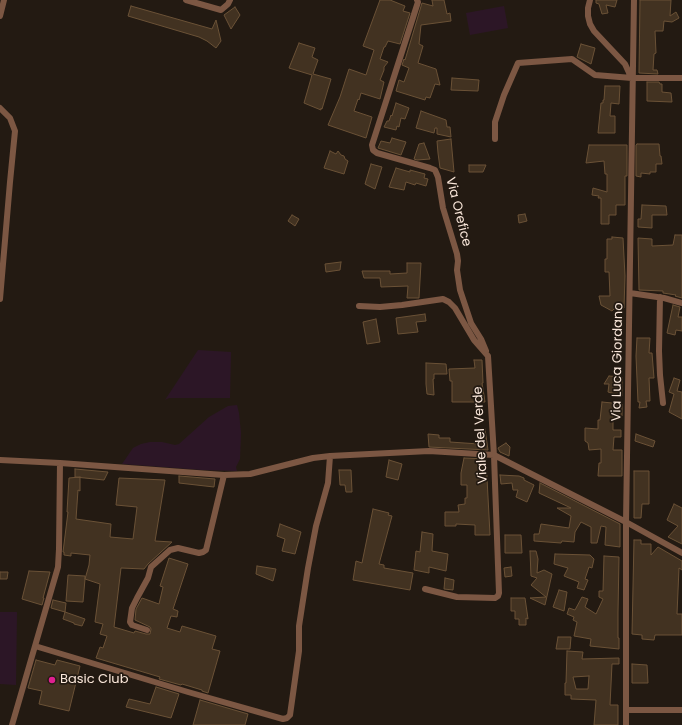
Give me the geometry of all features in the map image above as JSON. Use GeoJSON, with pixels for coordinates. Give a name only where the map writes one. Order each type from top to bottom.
{"type":"FeatureCollection","features":[{"type":"Feature","properties":{"kind":"street"},"geometry":{"type":"LineString","coordinates":[[0,16],[4,0]]}},
{"type":"Feature","properties":{"kind":"street"},"geometry":{"type":"LineString","coordinates":[[186,0],[221,10],[230,0]]}},
{"type":"Feature","properties":{"kind":"street","name":"Via Orefice"},"geometry":{"type":"LineString","coordinates":[[417,0],[418,2],[372,145],[373,150],[377,153],[435,170],[438,177],[443,208],[457,254],[457,270],[460,290],[471,323],[481,339],[488,356]]}},
{"type":"Feature","properties":{"kind":"street"},"geometry":{"type":"LineString","coordinates":[[590,0],[588,8],[590,24],[599,37],[625,64],[632,78]]}},
{"type":"Feature","properties":{"kind":"street","name":"Via Luca Giordano"},"geometry":{"type":"LineString","coordinates":[[626,725],[626,522],[634,0]]}},
{"type":"Feature","properties":{"kind":"street"},"geometry":{"type":"LineString","coordinates":[[495,139],[494,122],[518,63],[572,59],[595,75],[632,78],[682,78]]}},
{"type":"Feature","properties":{"kind":"street"},"geometry":{"type":"LineString","coordinates":[[0,108],[10,118],[15,131],[0,299]]}},
{"type":"Feature","properties":{"kind":"street"},"geometry":{"type":"LineString","coordinates":[[630,293],[660,297],[682,303]]}},
{"type":"Feature","properties":{"kind":"street"},"geometry":{"type":"LineString","coordinates":[[660,297],[659,352],[663,403]]}},
{"type":"Feature","properties":{"kind":"street"},"geometry":{"type":"LineString","coordinates":[[359,306],[380,307],[443,299],[450,302],[456,308],[474,340],[488,356]]}},
{"type":"Feature","properties":{"kind":"street","name":"Viale del Verde"},"geometry":{"type":"LineString","coordinates":[[425,589],[457,597],[495,598],[499,593],[494,454],[488,356]]}},
{"type":"Feature","properties":{"kind":"street"},"geometry":{"type":"LineString","coordinates":[[0,460],[224,475],[250,474],[313,458],[330,456],[429,451],[494,454],[626,522],[682,554]]}},
{"type":"Feature","properties":{"kind":"street"},"geometry":{"type":"LineString","coordinates":[[35,646],[188,692],[283,719],[287,718],[290,715],[293,694],[299,651],[299,626],[307,576],[316,526],[328,483],[330,456]]}},
{"type":"Feature","properties":{"kind":"street"},"geometry":{"type":"LineString","coordinates":[[12,725],[58,567],[60,463]]}},
{"type":"Feature","properties":{"kind":"street"},"geometry":{"type":"LineString","coordinates":[[147,630],[132,625],[130,622],[132,608],[148,578],[151,567],[170,550],[178,548],[199,553],[206,550],[224,475]]}},
{"type":"Feature","properties":{"kind":"street"},"geometry":{"type":"LineString","coordinates":[[626,710],[682,710]]}},
{"type":"Feature","properties":{"kind":"shaded area"},"geometry":{"type":"Polygon","coordinates":[[[504,6],[508,28],[470,35],[466,13],[504,6]]]}},
{"type":"Feature","properties":{"kind":"shaded area"},"geometry":{"type":"Polygon","coordinates":[[[198,350],[231,352],[230,398],[169,398],[165,400],[198,350]]]}},
{"type":"Feature","properties":{"kind":"shaded area"},"geometry":{"type":"Polygon","coordinates":[[[237,405],[241,433],[240,459],[236,467],[237,471],[122,464],[133,448],[150,442],[162,442],[175,445],[179,444],[209,417],[228,406],[237,405]]]}},
{"type":"Feature","properties":{"kind":"shaded area"},"geometry":{"type":"Polygon","coordinates":[[[0,612],[17,612],[16,685],[0,684],[0,612]]]}},
{"type":"Feature","properties":{"kind":"building"},"geometry":{"type":"Polygon","coordinates":[[[380,0],[390,0],[405,6],[403,11],[410,13],[400,44],[388,41],[384,47],[380,59],[388,62],[384,67],[380,80],[384,82],[380,99],[361,93],[359,100],[358,99],[354,111],[372,117],[366,138],[328,125],[340,97],[349,69],[366,75],[374,50],[363,46],[380,0]]]}},
{"type":"Feature","properties":{"kind":"building"},"geometry":{"type":"Polygon","coordinates":[[[432,0],[444,0],[447,14],[450,13],[451,21],[421,25],[419,44],[423,46],[418,63],[436,69],[440,85],[435,84],[430,98],[426,97],[425,100],[396,91],[399,80],[404,82],[409,68],[402,65],[404,59],[405,60],[422,3],[433,6],[432,0]]]}},
{"type":"Feature","properties":{"kind":"building"},"geometry":{"type":"Polygon","coordinates":[[[596,0],[617,0],[615,7],[606,5],[608,13],[602,14],[596,0]]]}},
{"type":"Feature","properties":{"kind":"building"},"geometry":{"type":"Polygon","coordinates":[[[640,0],[671,0],[670,16],[676,12],[679,18],[672,22],[664,21],[663,31],[655,31],[656,53],[654,54],[653,70],[657,70],[658,74],[639,73],[640,0]]]}},
{"type":"Feature","properties":{"kind":"building"},"geometry":{"type":"Polygon","coordinates":[[[131,6],[212,29],[216,20],[221,41],[216,48],[199,37],[128,16],[131,6]]]}},
{"type":"Feature","properties":{"kind":"building"},"geometry":{"type":"Polygon","coordinates":[[[235,7],[240,15],[231,29],[224,15],[235,7]]]}},
{"type":"Feature","properties":{"kind":"building"},"geometry":{"type":"Polygon","coordinates":[[[299,43],[315,48],[312,57],[318,60],[313,74],[331,79],[321,110],[304,103],[312,75],[289,68],[299,43]]]}},
{"type":"Feature","properties":{"kind":"building"},"geometry":{"type":"Polygon","coordinates":[[[581,44],[595,48],[591,64],[577,57],[581,44]]]}},
{"type":"Feature","properties":{"kind":"building"},"geometry":{"type":"Polygon","coordinates":[[[452,78],[479,80],[478,91],[451,90],[452,78]]]}},
{"type":"Feature","properties":{"kind":"building"},"geometry":{"type":"Polygon","coordinates":[[[647,82],[659,82],[662,84],[662,92],[671,93],[672,102],[647,101],[647,82]]]}},
{"type":"Feature","properties":{"kind":"building"},"geometry":{"type":"Polygon","coordinates":[[[605,86],[620,86],[619,104],[611,103],[610,116],[615,116],[615,133],[598,133],[601,103],[603,103],[604,100],[605,86]]]}},
{"type":"Feature","properties":{"kind":"building"},"geometry":{"type":"Polygon","coordinates":[[[396,103],[409,108],[405,119],[401,118],[399,127],[397,126],[396,130],[384,127],[387,121],[389,121],[391,115],[392,116],[396,103]]]}},
{"type":"Feature","properties":{"kind":"building"},"geometry":{"type":"Polygon","coordinates":[[[421,111],[446,120],[447,127],[450,127],[451,137],[437,134],[437,128],[435,128],[434,133],[416,128],[421,111]]]}},
{"type":"Feature","properties":{"kind":"building"},"geometry":{"type":"Polygon","coordinates":[[[392,138],[406,142],[401,155],[378,148],[381,141],[390,143],[392,138]]]}},
{"type":"Feature","properties":{"kind":"building"},"geometry":{"type":"Polygon","coordinates":[[[451,139],[454,172],[440,168],[438,153],[437,141],[451,139]]]}},
{"type":"Feature","properties":{"kind":"building"},"geometry":{"type":"Polygon","coordinates":[[[424,143],[430,159],[414,159],[419,144],[424,143]]]}},
{"type":"Feature","properties":{"kind":"building"},"geometry":{"type":"Polygon","coordinates":[[[637,144],[659,144],[662,164],[656,164],[656,172],[650,172],[650,174],[641,173],[641,177],[636,176],[637,144]]]}},
{"type":"Feature","properties":{"kind":"building"},"geometry":{"type":"Polygon","coordinates":[[[589,145],[627,145],[625,205],[616,205],[616,215],[609,215],[609,224],[601,224],[601,198],[598,198],[599,196],[592,195],[593,188],[607,192],[607,174],[605,174],[604,161],[586,163],[589,145]]]}},
{"type":"Feature","properties":{"kind":"building"},"geometry":{"type":"Polygon","coordinates":[[[330,151],[336,154],[338,151],[348,161],[344,174],[324,168],[330,151]]]}},
{"type":"Feature","properties":{"kind":"building"},"geometry":{"type":"Polygon","coordinates":[[[371,164],[382,167],[375,189],[365,184],[371,164]]]}},
{"type":"Feature","properties":{"kind":"building"},"geometry":{"type":"Polygon","coordinates":[[[469,165],[486,165],[483,172],[469,172],[469,165]]]}},
{"type":"Feature","properties":{"kind":"building"},"geometry":{"type":"Polygon","coordinates":[[[396,168],[425,174],[424,178],[428,179],[426,186],[406,182],[404,190],[389,187],[396,168]]]}},
{"type":"Feature","properties":{"kind":"building"},"geometry":{"type":"Polygon","coordinates":[[[642,205],[666,206],[667,215],[652,215],[652,228],[638,227],[638,219],[641,219],[642,205]]]}},
{"type":"Feature","properties":{"kind":"building"},"geometry":{"type":"Polygon","coordinates":[[[525,214],[527,221],[519,223],[518,215],[525,214]]]}},
{"type":"Feature","properties":{"kind":"building"},"geometry":{"type":"Polygon","coordinates":[[[292,215],[299,219],[295,226],[288,221],[292,215]]]}},
{"type":"Feature","properties":{"kind":"building"},"geometry":{"type":"Polygon","coordinates":[[[675,235],[682,235],[682,298],[675,296],[676,295],[663,293],[663,291],[639,290],[638,238],[652,239],[652,246],[673,245],[675,235]]]}},
{"type":"Feature","properties":{"kind":"building"},"geometry":{"type":"Polygon","coordinates":[[[612,237],[623,238],[625,276],[624,308],[614,309],[612,311],[601,305],[599,296],[610,296],[609,272],[605,272],[605,259],[607,259],[607,239],[612,239],[612,237]]]}},
{"type":"Feature","properties":{"kind":"building"},"geometry":{"type":"Polygon","coordinates":[[[341,262],[340,270],[326,272],[325,264],[341,262]]]}},
{"type":"Feature","properties":{"kind":"building"},"geometry":{"type":"Polygon","coordinates":[[[407,263],[421,263],[419,298],[407,298],[408,286],[381,287],[380,278],[364,278],[362,271],[390,271],[390,274],[407,273],[407,263]]]}},
{"type":"Feature","properties":{"kind":"building"},"geometry":{"type":"Polygon","coordinates":[[[673,305],[680,307],[678,317],[682,317],[682,331],[676,330],[675,335],[667,333],[673,305]]]}},
{"type":"Feature","properties":{"kind":"building"},"geometry":{"type":"Polygon","coordinates":[[[425,314],[426,321],[416,322],[418,332],[398,334],[396,318],[425,314]]]}},
{"type":"Feature","properties":{"kind":"building"},"geometry":{"type":"Polygon","coordinates":[[[376,319],[380,342],[367,344],[363,322],[376,319]]]}},
{"type":"Feature","properties":{"kind":"building"},"geometry":{"type":"Polygon","coordinates":[[[637,338],[650,338],[649,353],[652,353],[654,378],[649,378],[650,401],[646,401],[647,407],[639,408],[640,402],[638,402],[636,356],[637,338]]]}},
{"type":"Feature","properties":{"kind":"building"},"geometry":{"type":"Polygon","coordinates":[[[474,360],[482,360],[482,383],[485,402],[452,402],[452,381],[450,381],[449,369],[475,368],[474,360]]]}},
{"type":"Feature","properties":{"kind":"building"},"geometry":{"type":"Polygon","coordinates":[[[426,363],[446,364],[447,374],[434,374],[434,395],[427,394],[426,363]]]}},
{"type":"Feature","properties":{"kind":"building"},"geometry":{"type":"Polygon","coordinates":[[[609,376],[622,377],[622,396],[608,392],[609,384],[604,384],[609,376]]]}},
{"type":"Feature","properties":{"kind":"building"},"geometry":{"type":"Polygon","coordinates":[[[674,378],[680,380],[677,391],[682,392],[682,419],[669,412],[674,394],[669,392],[674,378]]]}},
{"type":"Feature","properties":{"kind":"building"},"geometry":{"type":"Polygon","coordinates":[[[602,402],[622,404],[622,416],[613,416],[613,430],[621,430],[621,437],[614,437],[613,450],[622,450],[622,476],[598,476],[599,463],[601,463],[601,449],[589,450],[588,443],[585,441],[585,428],[598,429],[598,420],[600,420],[602,402]]]}},
{"type":"Feature","properties":{"kind":"building"},"geometry":{"type":"Polygon","coordinates":[[[485,429],[488,450],[429,447],[428,434],[439,435],[439,438],[450,438],[450,442],[479,444],[478,430],[485,429]]]}},
{"type":"Feature","properties":{"kind":"building"},"geometry":{"type":"Polygon","coordinates":[[[636,434],[655,441],[653,447],[635,441],[636,434]]]}},
{"type":"Feature","properties":{"kind":"building"},"geometry":{"type":"Polygon","coordinates":[[[506,443],[510,447],[509,456],[500,452],[498,448],[506,443]]]}},
{"type":"Feature","properties":{"kind":"building"},"geometry":{"type":"Polygon","coordinates":[[[464,458],[486,459],[490,535],[475,535],[475,525],[456,524],[456,526],[445,526],[445,512],[459,512],[458,505],[465,504],[465,498],[467,498],[467,485],[461,485],[461,473],[464,458]]]}},
{"type":"Feature","properties":{"kind":"building"},"geometry":{"type":"Polygon","coordinates":[[[389,460],[402,464],[398,480],[386,477],[389,460]]]}},
{"type":"Feature","properties":{"kind":"building"},"geometry":{"type":"Polygon","coordinates":[[[75,469],[108,472],[104,480],[75,477],[75,469]]]}},
{"type":"Feature","properties":{"kind":"building"},"geometry":{"type":"Polygon","coordinates":[[[339,470],[351,470],[352,492],[346,492],[345,485],[340,485],[339,470]]]}},
{"type":"Feature","properties":{"kind":"building"},"geometry":{"type":"Polygon","coordinates":[[[634,471],[649,471],[649,504],[642,504],[641,518],[634,518],[634,471]]]}},
{"type":"Feature","properties":{"kind":"building"},"geometry":{"type":"Polygon","coordinates":[[[500,475],[519,476],[534,485],[527,502],[516,497],[518,490],[513,490],[512,483],[501,484],[500,475]]]}},
{"type":"Feature","properties":{"kind":"building"},"geometry":{"type":"Polygon","coordinates":[[[179,476],[215,479],[214,487],[179,483],[179,476]]]}},
{"type":"Feature","properties":{"kind":"building"},"geometry":{"type":"Polygon","coordinates":[[[80,477],[80,491],[78,490],[76,519],[111,524],[110,537],[133,539],[137,507],[116,505],[119,478],[165,480],[155,541],[172,542],[144,569],[121,568],[114,627],[134,633],[135,631],[150,634],[150,627],[135,620],[136,609],[142,598],[159,604],[163,587],[160,586],[169,558],[188,564],[173,609],[178,611],[177,617],[171,616],[167,628],[180,632],[182,626],[216,636],[212,649],[220,651],[208,693],[182,684],[159,679],[160,677],[96,658],[100,647],[103,648],[107,636],[100,634],[103,624],[95,622],[100,584],[85,579],[90,555],[71,553],[71,556],[64,555],[63,552],[68,512],[69,478],[80,477]]]}},
{"type":"Feature","properties":{"kind":"building"},"geometry":{"type":"Polygon","coordinates":[[[540,483],[620,524],[620,547],[605,545],[606,527],[601,526],[597,543],[591,543],[591,527],[581,522],[575,532],[574,542],[562,541],[561,543],[534,541],[534,534],[539,534],[541,524],[569,528],[571,516],[557,508],[571,508],[539,493],[540,483]]]}},
{"type":"Feature","properties":{"kind":"building"},"geometry":{"type":"Polygon","coordinates":[[[674,504],[682,508],[682,544],[668,537],[678,526],[667,520],[674,504]]]}},
{"type":"Feature","properties":{"kind":"building"},"geometry":{"type":"Polygon","coordinates":[[[373,509],[389,513],[388,515],[392,516],[379,564],[384,565],[384,568],[413,573],[410,590],[353,580],[356,561],[362,563],[373,509]]]}},
{"type":"Feature","properties":{"kind":"building"},"geometry":{"type":"Polygon","coordinates":[[[280,524],[301,532],[295,554],[282,551],[285,539],[277,536],[280,524]]]}},
{"type":"Feature","properties":{"kind":"building"},"geometry":{"type":"Polygon","coordinates":[[[422,532],[433,534],[432,551],[448,554],[446,571],[429,567],[429,573],[414,570],[416,551],[420,552],[422,532]]]}},
{"type":"Feature","properties":{"kind":"building"},"geometry":{"type":"Polygon","coordinates":[[[505,535],[521,535],[522,553],[505,553],[505,535]]]}},
{"type":"Feature","properties":{"kind":"building"},"geometry":{"type":"Polygon","coordinates":[[[634,540],[641,540],[641,544],[651,544],[651,555],[658,547],[682,561],[682,570],[679,568],[677,614],[682,614],[682,635],[655,635],[654,640],[642,639],[642,635],[632,634],[634,540]]]}},
{"type":"Feature","properties":{"kind":"building"},"geometry":{"type":"Polygon","coordinates":[[[530,551],[536,551],[538,559],[537,573],[544,570],[552,574],[545,605],[530,598],[546,597],[531,585],[537,578],[531,576],[530,551]]]}},
{"type":"Feature","properties":{"kind":"building"},"geometry":{"type":"Polygon","coordinates":[[[555,554],[590,555],[594,559],[592,568],[589,567],[585,579],[588,580],[584,590],[577,588],[579,582],[564,576],[568,568],[554,564],[555,554]]]}},
{"type":"Feature","properties":{"kind":"building"},"geometry":{"type":"Polygon","coordinates":[[[604,556],[619,557],[619,649],[590,646],[591,639],[574,636],[577,622],[573,620],[574,617],[567,614],[569,608],[575,610],[582,597],[588,599],[585,607],[596,614],[603,599],[599,597],[599,591],[603,591],[604,556]]]}},
{"type":"Feature","properties":{"kind":"building"},"geometry":{"type":"Polygon","coordinates":[[[257,566],[276,569],[273,581],[256,574],[257,566]]]}},
{"type":"Feature","properties":{"kind":"building"},"geometry":{"type":"Polygon","coordinates":[[[511,567],[512,576],[505,577],[504,568],[511,567]]]}},
{"type":"Feature","properties":{"kind":"building"},"geometry":{"type":"Polygon","coordinates":[[[29,571],[50,572],[42,605],[22,599],[29,571]]]}},
{"type":"Feature","properties":{"kind":"building"},"geometry":{"type":"Polygon","coordinates":[[[0,572],[8,572],[7,579],[0,579],[0,572]]]}},
{"type":"Feature","properties":{"kind":"building"},"geometry":{"type":"Polygon","coordinates":[[[68,575],[85,576],[83,602],[66,601],[68,575]]]}},
{"type":"Feature","properties":{"kind":"building"},"geometry":{"type":"Polygon","coordinates":[[[445,578],[454,580],[453,590],[444,589],[445,578]]]}},
{"type":"Feature","properties":{"kind":"building"},"geometry":{"type":"Polygon","coordinates":[[[559,590],[567,592],[564,611],[553,607],[559,590]]]}},
{"type":"Feature","properties":{"kind":"building"},"geometry":{"type":"Polygon","coordinates":[[[511,598],[525,598],[528,619],[526,618],[526,625],[519,625],[519,619],[515,619],[515,611],[511,611],[511,598]]]}},
{"type":"Feature","properties":{"kind":"building"},"geometry":{"type":"Polygon","coordinates":[[[53,600],[66,603],[65,612],[51,608],[53,600]]]}},
{"type":"Feature","properties":{"kind":"building"},"geometry":{"type":"Polygon","coordinates":[[[65,612],[85,619],[82,626],[63,619],[65,612]]]}},
{"type":"Feature","properties":{"kind":"building"},"geometry":{"type":"Polygon","coordinates":[[[558,637],[571,637],[570,649],[556,649],[558,637]]]}},
{"type":"Feature","properties":{"kind":"building"},"geometry":{"type":"Polygon","coordinates":[[[567,651],[583,652],[582,659],[619,658],[619,664],[612,664],[610,705],[618,705],[618,725],[594,725],[596,700],[571,699],[571,695],[565,695],[567,651]],[[589,676],[573,677],[576,689],[588,689],[589,676]]]}},
{"type":"Feature","properties":{"kind":"building","name":"Basic Club"},"geometry":{"type":"Polygon","coordinates":[[[36,660],[55,665],[57,660],[80,666],[69,711],[39,704],[42,691],[28,688],[36,660]]]}},
{"type":"Feature","properties":{"kind":"building"},"geometry":{"type":"Polygon","coordinates":[[[632,664],[647,665],[648,683],[632,683],[632,664]]]}},
{"type":"Feature","properties":{"kind":"building"},"geometry":{"type":"Polygon","coordinates":[[[156,687],[179,694],[171,718],[126,707],[129,699],[150,704],[156,687]]]}},
{"type":"Feature","properties":{"kind":"building"},"geometry":{"type":"Polygon","coordinates":[[[200,700],[248,714],[245,725],[193,725],[200,700]]]}},
{"type":"Feature","properties":{"kind":"place","name":"Basic Club"},"geometry":{"type":"Point","coordinates":[52,680]}}]}
